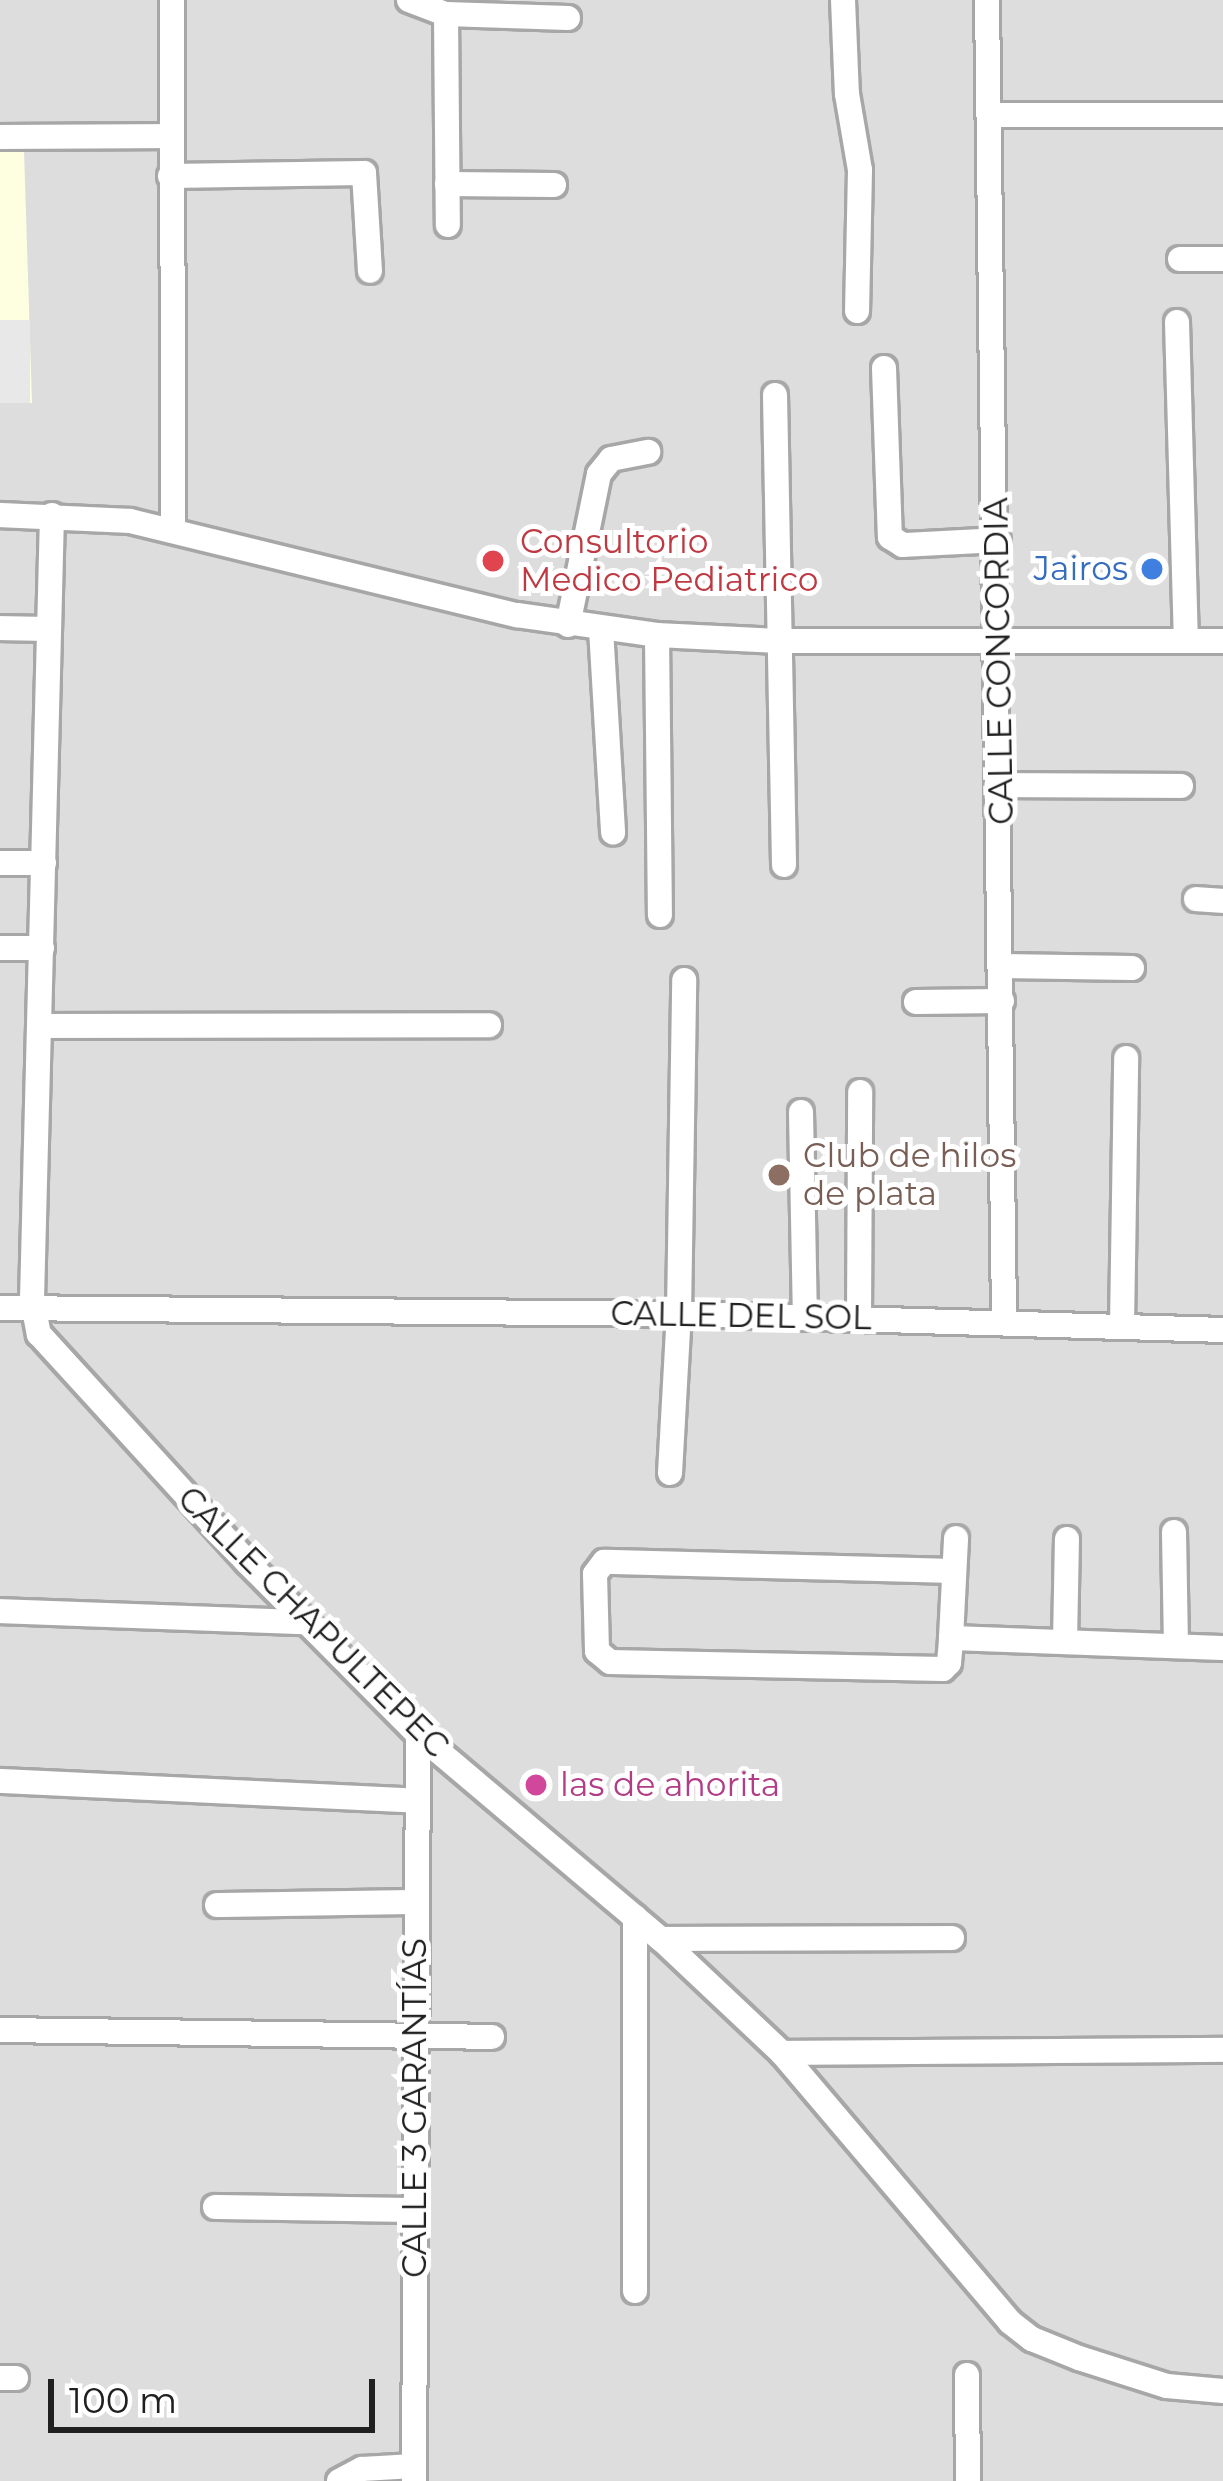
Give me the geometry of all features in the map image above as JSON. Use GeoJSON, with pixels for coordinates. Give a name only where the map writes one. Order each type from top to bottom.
{"type":"FeatureCollection","features":[{"type":"Feature","properties":{"kind":"street"},"geometry":{"type":"LineString","coordinates":[[172,0],[172,530]]}},
{"type":"Feature","properties":{"kind":"street"},"geometry":{"type":"LineString","coordinates":[[410,0],[446,14],[568,18]]}},
{"type":"Feature","properties":{"kind":"street"},"geometry":{"type":"LineString","coordinates":[[843,0],[847,94],[860,170],[856,311]]}},
{"type":"Feature","properties":{"kind":"street","name":"CALLE CONCORDIA"},"geometry":{"type":"LineString","coordinates":[[987,0],[998,540],[1004,1322]]}},
{"type":"Feature","properties":{"kind":"street"},"geometry":{"type":"LineString","coordinates":[[446,14],[448,225]]}},
{"type":"Feature","properties":{"kind":"street"},"geometry":{"type":"LineString","coordinates":[[989,115],[1223,115]]}},
{"type":"Feature","properties":{"kind":"street"},"geometry":{"type":"LineString","coordinates":[[0,137],[170,136]]}},
{"type":"Feature","properties":{"kind":"street"},"geometry":{"type":"LineString","coordinates":[[170,176],[364,173],[370,271]]}},
{"type":"Feature","properties":{"kind":"street"},"geometry":{"type":"LineString","coordinates":[[447,184],[554,185]]}},
{"type":"Feature","properties":{"kind":"street"},"geometry":{"type":"LineString","coordinates":[[1180,259],[1223,259]]}},
{"type":"Feature","properties":{"kind":"street"},"geometry":{"type":"LineString","coordinates":[[1177,322],[1186,641]]}},
{"type":"Feature","properties":{"kind":"street"},"geometry":{"type":"LineString","coordinates":[[884,368],[893,542],[998,540]]}},
{"type":"Feature","properties":{"kind":"street"},"geometry":{"type":"LineString","coordinates":[[775,395],[784,866]]}},
{"type":"Feature","properties":{"kind":"street"},"geometry":{"type":"LineString","coordinates":[[568,625],[598,474],[611,459],[649,452]]}},
{"type":"Feature","properties":{"kind":"street"},"geometry":{"type":"LineString","coordinates":[[0,515],[52,515],[172,530],[568,625],[657,635],[779,641],[1223,641]]}},
{"type":"Feature","properties":{"kind":"street","name":"CALLE CHAPULTEPEC"},"geometry":{"type":"LineString","coordinates":[[52,515],[32,1308],[39,1334],[305,1622],[418,1734],[661,1939],[782,2053],[1022,2333],[1050,2348],[1167,2386],[1223,2391]]}},
{"type":"Feature","properties":{"kind":"street"},"geometry":{"type":"LineString","coordinates":[[0,628],[49,629]]}},
{"type":"Feature","properties":{"kind":"street"},"geometry":{"type":"LineString","coordinates":[[601,628],[613,832]]}},
{"type":"Feature","properties":{"kind":"street"},"geometry":{"type":"LineString","coordinates":[[657,635],[660,915]]}},
{"type":"Feature","properties":{"kind":"street"},"geometry":{"type":"LineString","coordinates":[[1000,785],[1181,786]]}},
{"type":"Feature","properties":{"kind":"street"},"geometry":{"type":"LineString","coordinates":[[0,863],[44,863]]}},
{"type":"Feature","properties":{"kind":"street"},"geometry":{"type":"LineString","coordinates":[[1196,899],[1223,901]]}},
{"type":"Feature","properties":{"kind":"street"},"geometry":{"type":"LineString","coordinates":[[0,948],[42,948]]}},
{"type":"Feature","properties":{"kind":"street"},"geometry":{"type":"LineString","coordinates":[[1002,966],[1132,968]]}},
{"type":"Feature","properties":{"kind":"street"},"geometry":{"type":"LineString","coordinates":[[670,1473],[679,1314],[684,980]]}},
{"type":"Feature","properties":{"kind":"street"},"geometry":{"type":"LineString","coordinates":[[916,1002],[1001,1001]]}},
{"type":"Feature","properties":{"kind":"street"},"geometry":{"type":"LineString","coordinates":[[41,1026],[489,1025]]}},
{"type":"Feature","properties":{"kind":"street"},"geometry":{"type":"LineString","coordinates":[[1122,1325],[1126,1058]]}},
{"type":"Feature","properties":{"kind":"street"},"geometry":{"type":"LineString","coordinates":[[859,1319],[860,1092]]}},
{"type":"Feature","properties":{"kind":"street"},"geometry":{"type":"LineString","coordinates":[[801,1112],[805,1318]]}},
{"type":"Feature","properties":{"kind":"street"},"geometry":{"type":"LineString","coordinates":[[0,1308],[32,1308]]}},
{"type":"Feature","properties":{"kind":"street","name":"CALLE DEL SOL"},"geometry":{"type":"LineString","coordinates":[[32,1308],[679,1314],[1223,1330]]}},
{"type":"Feature","properties":{"kind":"street"},"geometry":{"type":"LineString","coordinates":[[1174,1532],[1176,1646]]}},
{"type":"Feature","properties":{"kind":"street"},"geometry":{"type":"LineString","coordinates":[[954,1571],[604,1562],[596,1574],[597,1651],[610,1662],[943,1669],[950,1663],[956,1538]]}},
{"type":"Feature","properties":{"kind":"street"},"geometry":{"type":"LineString","coordinates":[[1065,1642],[1066,1540]]}},
{"type":"Feature","properties":{"kind":"street"},"geometry":{"type":"LineString","coordinates":[[0,1611],[305,1622]]}},
{"type":"Feature","properties":{"kind":"street"},"geometry":{"type":"LineString","coordinates":[[951,1638],[1223,1648]]}},
{"type":"Feature","properties":{"kind":"street","name":"CALLE 3 GARANTÍAS"},"geometry":{"type":"LineString","coordinates":[[414,2473],[418,1734]]}},
{"type":"Feature","properties":{"kind":"street"},"geometry":{"type":"LineString","coordinates":[[0,1781],[417,1801]]}},
{"type":"Feature","properties":{"kind":"street"},"geometry":{"type":"LineString","coordinates":[[217,1905],[416,1902]]}},
{"type":"Feature","properties":{"kind":"street"},"geometry":{"type":"LineString","coordinates":[[634,2291],[635,1917]]}},
{"type":"Feature","properties":{"kind":"street"},"geometry":{"type":"LineString","coordinates":[[661,1939],[952,1938]]}},
{"type":"Feature","properties":{"kind":"street"},"geometry":{"type":"LineString","coordinates":[[0,2030],[492,2037]]}},
{"type":"Feature","properties":{"kind":"street"},"geometry":{"type":"LineString","coordinates":[[782,2053],[1223,2050]]}},
{"type":"Feature","properties":{"kind":"street"},"geometry":{"type":"LineString","coordinates":[[215,2207],[414,2210]]}},
{"type":"Feature","properties":{"kind":"street"},"geometry":{"type":"LineString","coordinates":[[967,2374],[968,2481]]}},
{"type":"Feature","properties":{"kind":"street"},"geometry":{"type":"LineString","coordinates":[[339,2481],[362,2469],[414,2473]]}},
{"type":"Feature","properties":{"kind":"shaded area"},"geometry":{"type":"Polygon","coordinates":[[[0,0],[1223,0],[1223,2481],[0,2481],[0,0]]]}},
{"type":"Feature","properties":{"kind":"shaded area"},"geometry":{"type":"Polygon","coordinates":[[[0,150],[24,151],[32,403],[0,403],[0,150]]]}},
{"type":"Feature","properties":{"kind":"shaded area"},"geometry":{"type":"Polygon","coordinates":[[[0,320],[30,320],[30,403],[0,403],[0,320]]]}},
{"type":"Feature","properties":{"kind":"place","name":"Consultorio Medico Pediatrico"},"geometry":{"type":"Point","coordinates":[493,561]}},
{"type":"Feature","properties":{"kind":"place","name":"Jairos"},"geometry":{"type":"Point","coordinates":[1152,569]}},
{"type":"Feature","properties":{"kind":"place","name":"Club de hilos de plata"},"geometry":{"type":"Point","coordinates":[779,1175]}},
{"type":"Feature","properties":{"kind":"place","name":"las de ahorita"},"geometry":{"type":"Point","coordinates":[536,1785]}}]}
